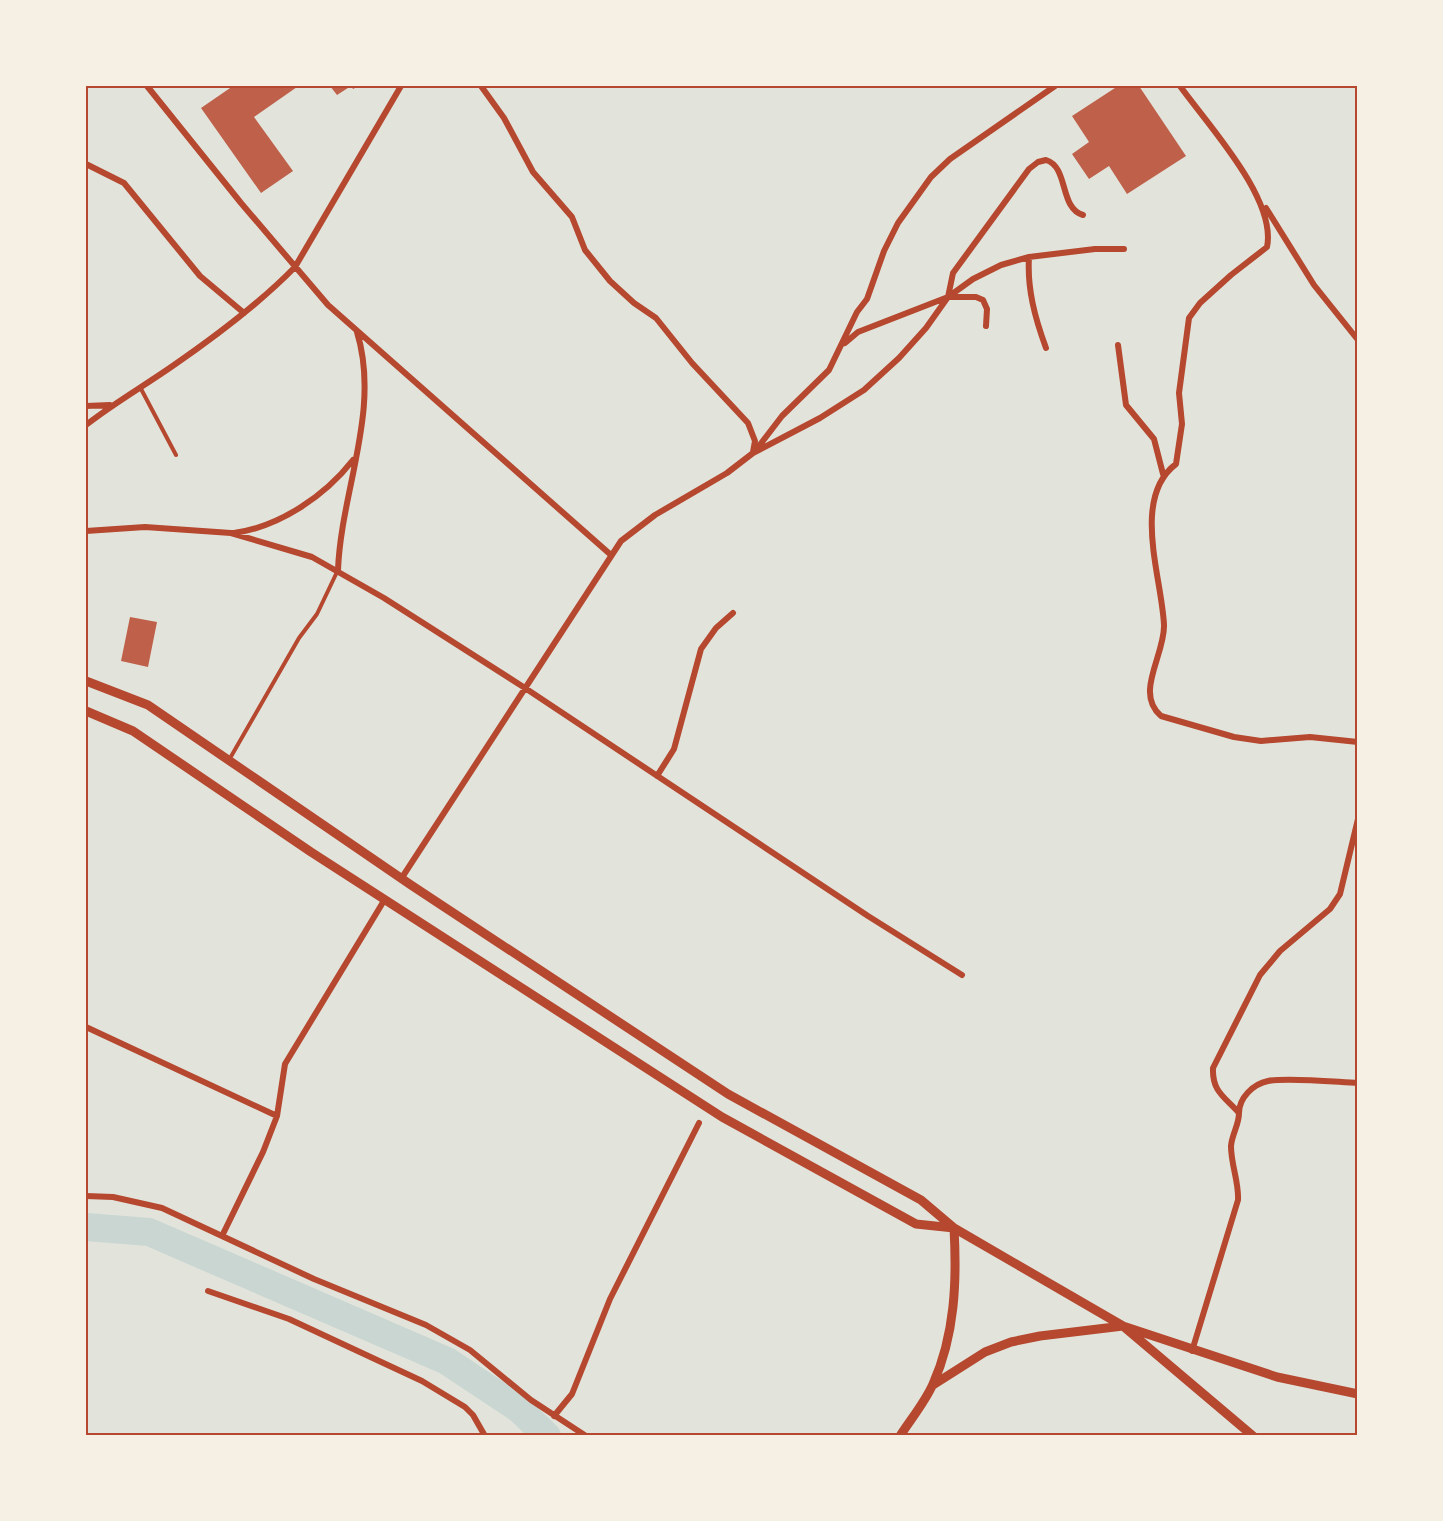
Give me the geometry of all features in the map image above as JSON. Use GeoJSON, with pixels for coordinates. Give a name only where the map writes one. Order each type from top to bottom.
{"type":"FeatureCollection","features":[{"type":"Feature","properties":{"kind":"street"},"geometry":{"type":"LineString","coordinates":[[147,86],[328,305],[610,555]]}},
{"type":"Feature","properties":{"kind":"street"},"geometry":{"type":"LineString","coordinates":[[86,425],[110,405],[173,366],[272,291],[295,267],[401,86]]}},
{"type":"Feature","properties":{"kind":"street"},"geometry":{"type":"LineString","coordinates":[[482,86],[504,118],[533,172],[572,217],[585,250],[610,281],[634,303],[656,318],[692,363],[748,423],[754,441],[753,453]]}},
{"type":"Feature","properties":{"kind":"street"},"geometry":{"type":"LineString","coordinates":[[753,453],[782,416],[829,370],[857,312],[867,299],[884,251],[898,224],[931,177],[950,159],[1054,86]]}},
{"type":"Feature","properties":{"kind":"street"},"geometry":{"type":"LineString","coordinates":[[1180,86],[1255,190],[1314,285],[1358,340]]}},
{"type":"Feature","properties":{"kind":"street"},"geometry":{"type":"LineString","coordinates":[[948,297],[954,273],[1029,169],[1038,162],[1046,160],[1056,166],[1072,206],[1083,215]]}},
{"type":"Feature","properties":{"kind":"street"},"geometry":{"type":"LineString","coordinates":[[86,164],[124,183],[200,276],[244,312]]}},
{"type":"Feature","properties":{"kind":"street"},"geometry":{"type":"LineString","coordinates":[[1163,474],[1176,464],[1181,442],[1179,393],[1189,318],[1231,274],[1267,247],[1269,234],[1267,219],[1255,190]]}},
{"type":"Feature","properties":{"kind":"street"},"geometry":{"type":"LineString","coordinates":[[401,879],[621,541],[655,515],[727,473],[753,453],[820,418],[864,390],[899,358],[948,297],[973,279],[1001,265],[1029,256],[1095,249],[1125,249]]}},
{"type":"Feature","properties":{"kind":"street"},"geometry":{"type":"LineString","coordinates":[[1029,256],[1028,272],[1034,312],[1046,348]]}},
{"type":"Feature","properties":{"kind":"street"},"geometry":{"type":"LineString","coordinates":[[839,351],[858,332],[923,304],[948,297],[976,297],[983,300],[987,309],[986,326]]}},
{"type":"Feature","properties":{"kind":"street"},"geometry":{"type":"LineString","coordinates":[[338,570],[345,509],[362,430],[365,392],[364,354],[357,330]]}},
{"type":"Feature","properties":{"kind":"street"},"geometry":{"type":"LineString","coordinates":[[1118,345],[1125,405],[1154,439],[1163,474],[1152,515],[1154,566],[1164,629],[1150,685],[1149,698],[1153,709],[1161,716],[1176,722],[1234,737],[1261,741],[1310,737],[1358,742]]}},
{"type":"Feature","properties":{"kind":"street"},"geometry":{"type":"LineString","coordinates":[[86,406],[110,405]]}},
{"type":"Feature","properties":{"kind":"street"},"geometry":{"type":"LineString","coordinates":[[231,534],[256,530],[317,496],[339,479],[354,459]]}},
{"type":"Feature","properties":{"kind":"street"},"geometry":{"type":"LineString","coordinates":[[86,531],[145,527],[231,534],[312,557],[338,570],[525,687],[868,916],[962,975]]}},
{"type":"Feature","properties":{"kind":"street"},"geometry":{"type":"LineString","coordinates":[[657,776],[674,749],[701,649],[716,628],[733,613]]}},
{"type":"Feature","properties":{"kind":"street"},"geometry":{"type":"LineString","coordinates":[[86,681],[148,705],[401,879],[728,1094],[921,1200],[954,1228],[1123,1326],[1253,1436]]}},
{"type":"Feature","properties":{"kind":"street"},"geometry":{"type":"LineString","coordinates":[[86,711],[133,731],[385,899],[722,1118],[916,1224],[954,1228]]}},
{"type":"Feature","properties":{"kind":"street"},"geometry":{"type":"LineString","coordinates":[[1239,1113],[1216,1090],[1212,1082],[1213,1068],[1260,975],[1280,951],[1330,909],[1340,894],[1358,819]]}},
{"type":"Feature","properties":{"kind":"street"},"geometry":{"type":"LineString","coordinates":[[222,1236],[263,1152],[277,1116],[285,1064],[385,899]]}},
{"type":"Feature","properties":{"kind":"street"},"geometry":{"type":"LineString","coordinates":[[86,1027],[277,1116]]}},
{"type":"Feature","properties":{"kind":"street"},"geometry":{"type":"LineString","coordinates":[[1192,1351],[1238,1200],[1238,1185],[1231,1145],[1239,1125],[1243,1098],[1255,1087],[1268,1081],[1358,1083]]}},
{"type":"Feature","properties":{"kind":"street"},"geometry":{"type":"LineString","coordinates":[[554,1416],[572,1394],[610,1299],[699,1123]]}},
{"type":"Feature","properties":{"kind":"street"},"geometry":{"type":"LineString","coordinates":[[86,1196],[113,1197],[162,1208],[314,1279],[426,1325],[470,1350],[531,1400],[586,1436]]}},
{"type":"Feature","properties":{"kind":"street"},"geometry":{"type":"LineString","coordinates":[[900,1436],[933,1385],[946,1341],[955,1293],[954,1228]]}},
{"type":"Feature","properties":{"kind":"street"},"geometry":{"type":"LineString","coordinates":[[208,1291],[289,1319],[422,1381],[465,1407],[473,1415],[485,1436]]}},
{"type":"Feature","properties":{"kind":"street"},"geometry":{"type":"LineString","coordinates":[[933,1385],[985,1352],[1011,1342],[1040,1336],[1123,1326],[1192,1351],[1305,1385],[1358,1394]]}},
{"type":"Feature","properties":{"kind":"lane"},"geometry":{"type":"LineString","coordinates":[[140,387],[176,455]]}},
{"type":"Feature","properties":{"kind":"lane"},"geometry":{"type":"LineString","coordinates":[[229,761],[299,638],[316,614],[338,570]]}},
{"type":"Feature","properties":{"kind":"shaded area"},"geometry":{"type":"Polygon","coordinates":[[[86,86],[1357,86],[1357,1435],[86,1435],[86,86]]]}},
{"type":"Feature","properties":{"kind":"building"},"geometry":{"type":"Polygon","coordinates":[[[233,86],[297,87],[254,117],[293,171],[261,193],[201,108],[233,86]]]}},
{"type":"Feature","properties":{"kind":"building"},"geometry":{"type":"Polygon","coordinates":[[[330,86],[351,86],[337,95],[330,86]]]}},
{"type":"Feature","properties":{"kind":"building"},"geometry":{"type":"Polygon","coordinates":[[[1118,86],[1139,86],[1186,156],[1127,194],[1109,166],[1089,179],[1072,154],[1089,142],[1072,116],[1118,86]]]}},
{"type":"Feature","properties":{"kind":"building"},"geometry":{"type":"Polygon","coordinates":[[[130,617],[157,622],[148,667],[121,661],[130,617]]]}},
{"type":"Feature","properties":{"kind":"waterway"},"geometry":{"type":"LineString","coordinates":[[86,1227],[149,1232],[447,1361],[519,1409],[547,1436]]}}]}
